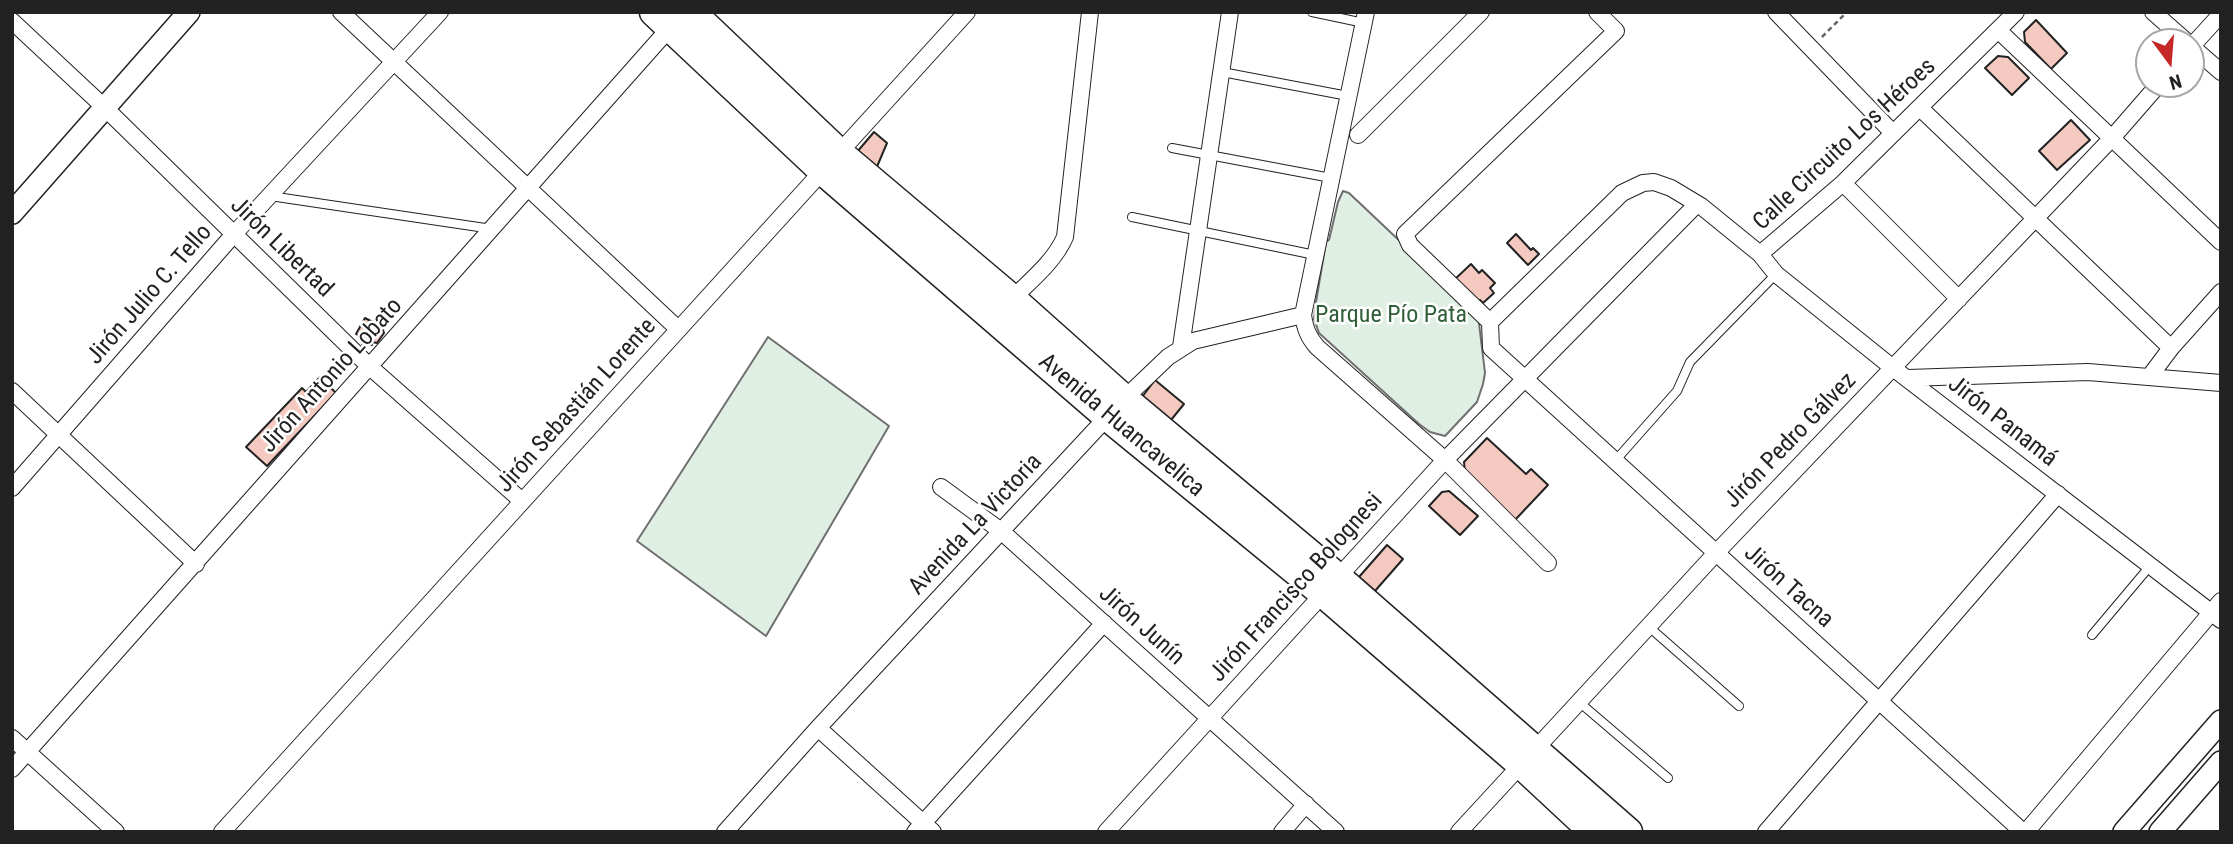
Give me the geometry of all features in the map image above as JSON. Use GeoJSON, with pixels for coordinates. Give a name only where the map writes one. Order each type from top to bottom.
{"type":"FeatureCollection","features":[{"type":"Feature","properties":{"kind":"highway","name":"Avenida Huancavelica"},"geometry":{"type":"LineString","coordinates":[[675,16],[830,161],[1116,408],[1330,585],[1529,757],[1628,832]]}},
{"type":"Feature","properties":{"kind":"highway","name":"Avenida Huancavelica"},"geometry":{"type":"LineString","coordinates":[[830,161],[1012,299],[1116,408]]}},
{"type":"Feature","properties":{"kind":"highway","name":"Avenida Huancavelica"},"geometry":{"type":"LineString","coordinates":[[1529,757],[1594,832]]}},
{"type":"Feature","properties":{"kind":"street"},"geometry":{"type":"LineString","coordinates":[[12,213],[189,12]]}},
{"type":"Feature","properties":{"kind":"street"},"geometry":{"type":"LineString","coordinates":[[341,12],[678,329]]}},
{"type":"Feature","properties":{"kind":"street","name":"Jirón Julio C. Tello"},"geometry":{"type":"LineString","coordinates":[[12,488],[234,234],[440,12]]}},
{"type":"Feature","properties":{"kind":"street","name":"Jirón Sebastián Lorente"},"geometry":{"type":"LineString","coordinates":[[222,832],[967,12]]}},
{"type":"Feature","properties":{"kind":"street"},"geometry":{"type":"LineString","coordinates":[[1012,299],[1049,262],[1060,249],[1065,237],[1090,12]]}},
{"type":"Feature","properties":{"kind":"street"},"geometry":{"type":"LineString","coordinates":[[1181,348],[1230,12]]}},
{"type":"Feature","properties":{"kind":"street"},"geometry":{"type":"LineString","coordinates":[[1358,135],[1481,12]]}},
{"type":"Feature","properties":{"kind":"street"},"geometry":{"type":"LineString","coordinates":[[1490,322],[1410,245],[1405,234],[1616,31],[1597,12]]}},
{"type":"Feature","properties":{"kind":"street"},"geometry":{"type":"LineString","coordinates":[[1776,12],[1893,133]]}},
{"type":"Feature","properties":{"kind":"street","name":"Calle Circuito Los Héroes"},"geometry":{"type":"LineString","coordinates":[[1490,322],[1622,193],[1643,183],[1654,182],[1671,188],[1697,204],[1760,254],[1843,183],[2016,12]]}},
{"type":"Feature","properties":{"kind":"street"},"geometry":{"type":"LineString","coordinates":[[2153,12],[2171,28]]}},
{"type":"Feature","properties":{"kind":"street"},"geometry":{"type":"LineString","coordinates":[[2205,31],[2221,14]]}},
{"type":"Feature","properties":{"kind":"street","name":"Jirón Antonio Lobato"},"geometry":{"type":"LineString","coordinates":[[12,769],[492,229],[675,16]]}},
{"type":"Feature","properties":{"kind":"street"},"geometry":{"type":"LineString","coordinates":[[1365,18],[1303,315],[1307,334],[1317,347],[1445,460],[1548,563]]}},
{"type":"Feature","properties":{"kind":"street","name":"Jirón Libertad"},"geometry":{"type":"LineString","coordinates":[[12,22],[104,107],[370,367],[522,501]]}},
{"type":"Feature","properties":{"kind":"street"},"geometry":{"type":"LineString","coordinates":[[1999,31],[2221,242]]}},
{"type":"Feature","properties":{"kind":"street"},"geometry":{"type":"LineString","coordinates":[[2205,58],[2221,72]]}},
{"type":"Feature","properties":{"kind":"street","name":"Jirón Pedro Gálvez"},"geometry":{"type":"LineString","coordinates":[[1460,832],[1716,553],[2036,219],[2147,98]]}},
{"type":"Feature","properties":{"kind":"street"},"geometry":{"type":"LineString","coordinates":[[1920,108],[2171,348]]}},
{"type":"Feature","properties":{"kind":"street"},"geometry":{"type":"LineString","coordinates":[[1843,183],[1959,299]]}},
{"type":"Feature","properties":{"kind":"street","name":"Jirón Francisco Bolognesi"},"geometry":{"type":"LineString","coordinates":[[1106,832],[1445,460],[1697,204]]}},
{"type":"Feature","properties":{"kind":"street","name":"Jirón Panamá"},"geometry":{"type":"LineString","coordinates":[[1760,254],[1776,274],[1893,368],[2150,566],[2217,611]]}},
{"type":"Feature","properties":{"kind":"street"},"geometry":{"type":"LineString","coordinates":[[2150,376],[2221,292]]}},
{"type":"Feature","properties":{"kind":"street","name":"Avenida La Victoria"},"geometry":{"type":"LineString","coordinates":[[725,832],[818,728],[1116,408],[1181,348],[1193,341],[1303,315]]}},
{"type":"Feature","properties":{"kind":"street","name":"Jirón Tacna"},"geometry":{"type":"LineString","coordinates":[[1490,322],[1491,348],[2024,832]]}},
{"type":"Feature","properties":{"kind":"street"},"geometry":{"type":"LineString","coordinates":[[1908,378],[2088,372],[2221,383]]}},
{"type":"Feature","properties":{"kind":"street"},"geometry":{"type":"LineString","coordinates":[[12,391],[195,564]]}},
{"type":"Feature","properties":{"kind":"street","name":"Jirón Junín"},"geometry":{"type":"LineString","coordinates":[[941,487],[1001,531],[1336,832]]}},
{"type":"Feature","properties":{"kind":"street"},"geometry":{"type":"LineString","coordinates":[[1766,832],[2058,494]]}},
{"type":"Feature","properties":{"kind":"street"},"geometry":{"type":"LineString","coordinates":[[2024,832],[2217,611]]}},
{"type":"Feature","properties":{"kind":"street"},"geometry":{"type":"LineString","coordinates":[[818,728],[924,829],[1104,623]]}},
{"type":"Feature","properties":{"kind":"street"},"geometry":{"type":"LineString","coordinates":[[2124,832],[2221,721]]}},
{"type":"Feature","properties":{"kind":"street"},"geometry":{"type":"LineString","coordinates":[[12,738],[116,832]]}},
{"type":"Feature","properties":{"kind":"street"},"geometry":{"type":"LineString","coordinates":[[2160,832],[2221,762]]}},
{"type":"Feature","properties":{"kind":"street"},"geometry":{"type":"LineString","coordinates":[[1282,832],[1306,804]]}},
{"type":"Feature","properties":{"kind":"lane"},"geometry":{"type":"LineString","coordinates":[[1312,12],[1365,18]]}},
{"type":"Feature","properties":{"kind":"lane"},"geometry":{"type":"LineString","coordinates":[[1222,72],[1348,96]]}},
{"type":"Feature","properties":{"kind":"lane"},"geometry":{"type":"LineString","coordinates":[[1172,148],[1331,178]]}},
{"type":"Feature","properties":{"kind":"lane"},"geometry":{"type":"LineString","coordinates":[[270,197],[492,229]]}},
{"type":"Feature","properties":{"kind":"lane"},"geometry":{"type":"LineString","coordinates":[[1132,217],[1315,255]]}},
{"type":"Feature","properties":{"kind":"lane"},"geometry":{"type":"LineString","coordinates":[[1615,461],[1677,391],[1690,362],[1776,274]]}},
{"type":"Feature","properties":{"kind":"lane"},"geometry":{"type":"LineString","coordinates":[[2092,635],[2150,566]]}},
{"type":"Feature","properties":{"kind":"lane"},"geometry":{"type":"LineString","coordinates":[[1648,627],[1739,706]]}},
{"type":"Feature","properties":{"kind":"lane"},"geometry":{"type":"LineString","coordinates":[[1579,702],[1668,778]]}},
{"type":"Feature","properties":{"kind":"path"},"geometry":{"type":"LineString","coordinates":[[1812,47],[1847,12]]}},
{"type":"Feature","properties":{"kind":"green space","name":"Parque Pío Pata"},"geometry":{"type":"Polygon","coordinates":[[[1343,191],[1349,193],[1478,315],[1485,373],[1483,384],[1477,402],[1445,436],[1430,432],[1419,424],[1319,333],[1314,319],[1326,242],[1329,240],[1343,191]]]}},
{"type":"Feature","properties":{"kind":"green space"},"geometry":{"type":"Polygon","coordinates":[[[768,337],[889,426],[766,636],[637,541],[768,337]]]}},
{"type":"Feature","properties":{"kind":"building"},"geometry":{"type":"Polygon","coordinates":[[[2036,20],[2067,53],[2051,69],[2025,42],[2024,32],[2036,20]]]}},
{"type":"Feature","properties":{"kind":"building"},"geometry":{"type":"Polygon","coordinates":[[[1998,56],[2008,57],[2029,78],[2012,95],[1985,68],[1998,56]]]}},
{"type":"Feature","properties":{"kind":"building"},"geometry":{"type":"Polygon","coordinates":[[[2071,120],[2090,140],[2057,170],[2039,151],[2071,120]]]}},
{"type":"Feature","properties":{"kind":"building"},"geometry":{"type":"Polygon","coordinates":[[[874,132],[887,143],[876,169],[857,152],[874,132]]]}},
{"type":"Feature","properties":{"kind":"building"},"geometry":{"type":"Polygon","coordinates":[[[1516,234],[1531,250],[1533,248],[1539,254],[1528,265],[1507,243],[1516,234]]]}},
{"type":"Feature","properties":{"kind":"building"},"geometry":{"type":"Polygon","coordinates":[[[1471,264],[1479,273],[1482,270],[1495,283],[1490,288],[1494,293],[1483,303],[1480,300],[1476,304],[1453,281],[1471,264]]]}},
{"type":"Feature","properties":{"kind":"building"},"geometry":{"type":"Polygon","coordinates":[[[365,318],[382,327],[384,333],[377,343],[372,342],[372,345],[362,344],[361,337],[356,334],[365,318]]]}},
{"type":"Feature","properties":{"kind":"building"},"geometry":{"type":"Polygon","coordinates":[[[320,377],[336,393],[267,466],[246,447],[302,388],[306,392],[320,377]]]}},
{"type":"Feature","properties":{"kind":"building"},"geometry":{"type":"Polygon","coordinates":[[[1155,380],[1184,404],[1171,420],[1142,397],[1155,380]]]}},
{"type":"Feature","properties":{"kind":"building"},"geometry":{"type":"Polygon","coordinates":[[[1487,438],[1526,474],[1531,469],[1548,485],[1515,520],[1465,473],[1464,462],[1487,438]]]}},
{"type":"Feature","properties":{"kind":"building"},"geometry":{"type":"Polygon","coordinates":[[[1449,491],[1478,516],[1460,535],[1429,506],[1442,492],[1449,491]]]}},
{"type":"Feature","properties":{"kind":"building"},"geometry":{"type":"Polygon","coordinates":[[[1387,545],[1403,559],[1375,591],[1359,577],[1387,545]]]}}]}
